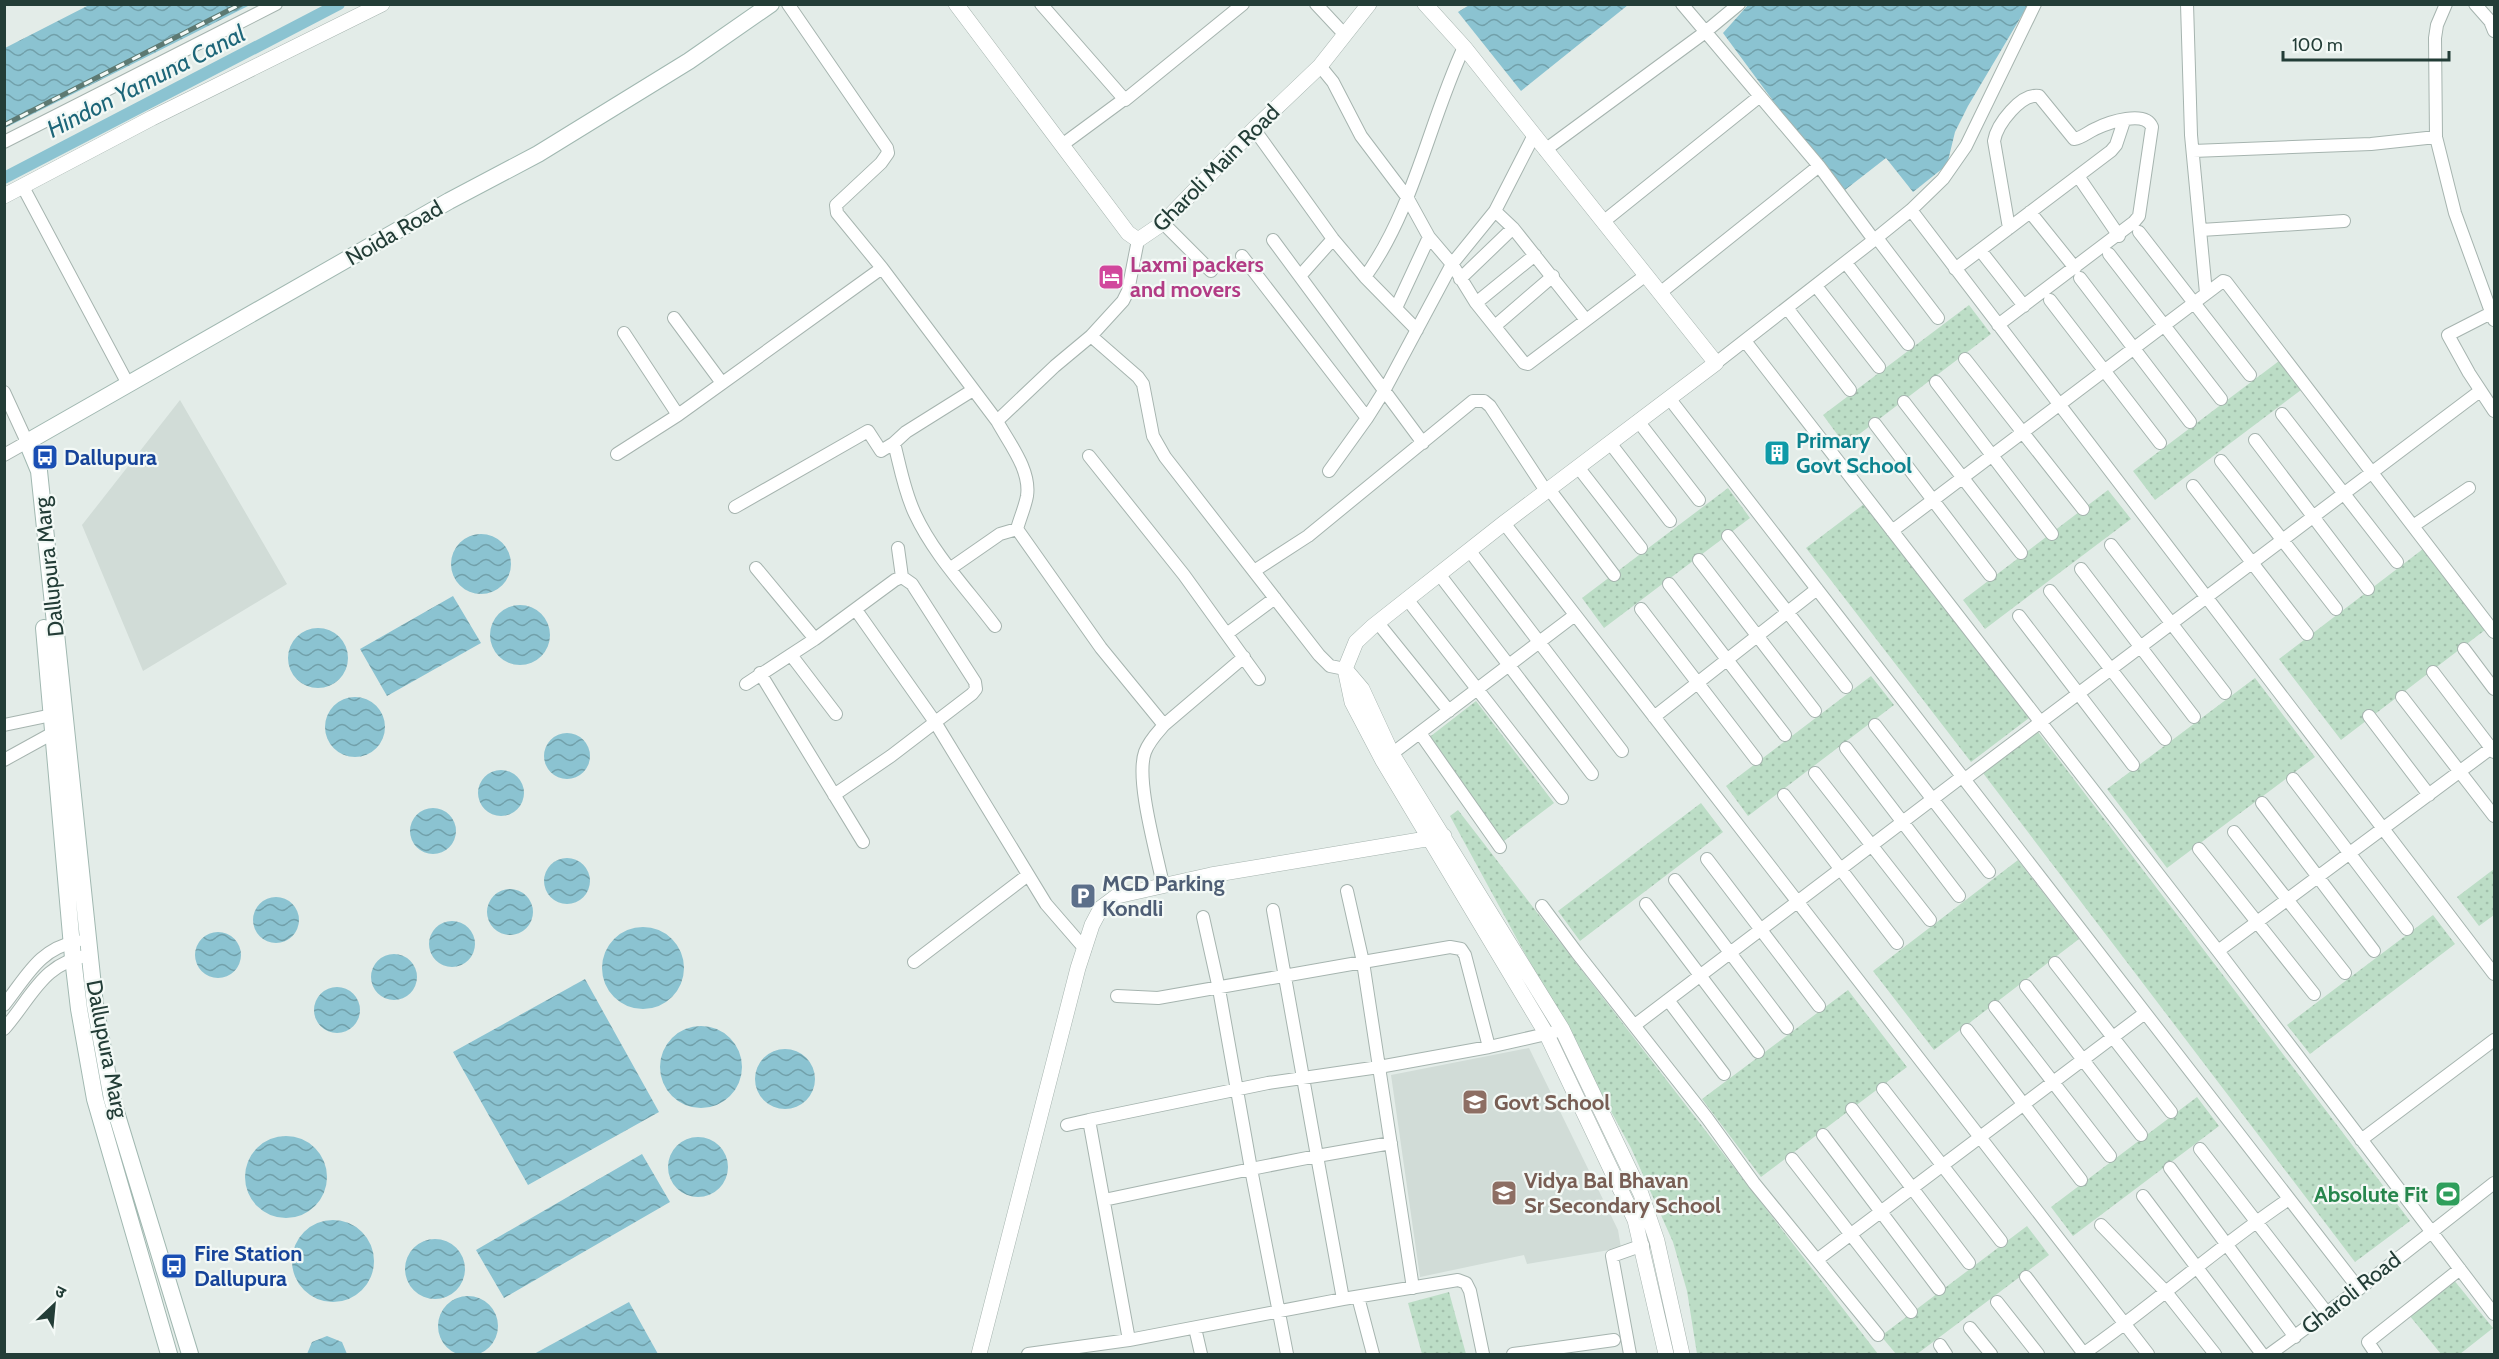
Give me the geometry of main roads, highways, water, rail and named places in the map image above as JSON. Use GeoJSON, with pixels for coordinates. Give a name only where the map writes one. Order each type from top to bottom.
{"type":"FeatureCollection","features":[{"type":"Feature","properties":{"kind":"main road","name":"Noida Road"},"geometry":{"type":"LineString","coordinates":[[33,459],[27,442],[449,201],[538,154],[690,62],[771,4]]}},
{"type":"Feature","properties":{"kind":"main road","name":"Dallupura Marg"},"geometry":{"type":"LineString","coordinates":[[33,459],[30,473],[53,733],[81,948],[95,1005],[112,1099],[190,1354]]}},
{"type":"Feature","properties":{"kind":"main road","name":"Dallupura Marg"},"geometry":{"type":"LineString","coordinates":[[33,459],[39,471],[81,948],[79,1009],[94,1099],[169,1354]]}},
{"type":"Feature","properties":{"kind":"water"},"geometry":{"type":"Polygon","coordinates":[[[91,4],[250,5],[5,128],[5,48],[91,4]]]}},
{"type":"Feature","properties":{"kind":"water"},"geometry":{"type":"Polygon","coordinates":[[[1471,4],[1628,5],[1521,91],[1458,12],[1471,4]]]}},
{"type":"Feature","properties":{"kind":"water"},"geometry":{"type":"Polygon","coordinates":[[[1748,5],[2028,5],[1968,106],[1955,132],[1947,165],[1913,192],[1886,158],[1841,193],[1723,33],[1748,5]]]}},
{"type":"Feature","properties":{"kind":"water"},"geometry":{"type":"Polygon","coordinates":[[[481,534],[502,543],[511,564],[502,585],[481,594],[460,585],[451,564],[460,543],[481,534]]]}},
{"type":"Feature","properties":{"kind":"water"},"geometry":{"type":"Polygon","coordinates":[[[453,596],[481,643],[387,696],[360,649],[453,596]]]}},
{"type":"Feature","properties":{"kind":"water"},"geometry":{"type":"Polygon","coordinates":[[[520,605],[541,614],[550,635],[541,656],[520,665],[499,656],[490,635],[499,614],[520,605]]]}},
{"type":"Feature","properties":{"kind":"water"},"geometry":{"type":"Polygon","coordinates":[[[318,628],[339,637],[348,658],[339,679],[318,688],[297,679],[288,658],[297,637],[318,628]]]}},
{"type":"Feature","properties":{"kind":"water"},"geometry":{"type":"Polygon","coordinates":[[[355,697],[376,706],[385,727],[376,748],[355,757],[334,748],[325,727],[334,706],[355,697]]]}},
{"type":"Feature","properties":{"kind":"water"},"geometry":{"type":"Polygon","coordinates":[[[572,733],[584,739],[589,747],[589,765],[584,773],[576,778],[562,779],[554,776],[547,769],[544,751],[547,743],[554,736],[572,733]]]}},
{"type":"Feature","properties":{"kind":"water"},"geometry":{"type":"Polygon","coordinates":[[[506,770],[518,776],[523,784],[523,802],[518,810],[510,815],[496,816],[484,810],[479,802],[478,788],[484,776],[492,771],[506,770]]]}},
{"type":"Feature","properties":{"kind":"water"},"geometry":{"type":"Polygon","coordinates":[[[438,808],[450,814],[455,822],[455,840],[450,848],[442,853],[428,854],[420,851],[413,844],[410,826],[413,818],[420,811],[438,808]]]}},
{"type":"Feature","properties":{"kind":"water"},"geometry":{"type":"Polygon","coordinates":[[[572,858],[584,864],[589,872],[589,890],[584,898],[576,903],[562,904],[550,898],[545,890],[544,876],[550,864],[558,859],[572,858]]]}},
{"type":"Feature","properties":{"kind":"water"},"geometry":{"type":"Polygon","coordinates":[[[515,889],[527,895],[532,903],[532,921],[527,929],[519,934],[505,935],[497,932],[490,925],[487,907],[490,899],[497,892],[515,889]]]}},
{"type":"Feature","properties":{"kind":"water"},"geometry":{"type":"Polygon","coordinates":[[[281,897],[293,903],[298,911],[298,929],[293,937],[285,942],[271,943],[263,940],[256,933],[253,915],[256,907],[263,900],[281,897]]]}},
{"type":"Feature","properties":{"kind":"water"},"geometry":{"type":"Polygon","coordinates":[[[457,921],[469,927],[474,935],[474,953],[469,961],[461,966],[447,967],[439,964],[432,957],[429,939],[432,931],[439,924],[457,921]]]}},
{"type":"Feature","properties":{"kind":"water"},"geometry":{"type":"Polygon","coordinates":[[[643,927],[659,930],[672,939],[681,952],[684,968],[681,984],[672,997],[659,1006],[643,1009],[627,1006],[614,997],[605,984],[602,968],[605,952],[614,939],[627,930],[643,927]]]}},
{"type":"Feature","properties":{"kind":"water"},"geometry":{"type":"Polygon","coordinates":[[[223,932],[235,938],[240,946],[240,964],[235,972],[227,977],[213,978],[205,975],[198,968],[195,950],[198,942],[205,935],[223,932]]]}},
{"type":"Feature","properties":{"kind":"water"},"geometry":{"type":"Polygon","coordinates":[[[399,954],[411,960],[416,968],[416,986],[411,994],[403,999],[389,1000],[381,997],[374,990],[371,972],[374,964],[381,957],[399,954]]]}},
{"type":"Feature","properties":{"kind":"water"},"geometry":{"type":"Polygon","coordinates":[[[585,979],[659,1112],[528,1185],[453,1052],[585,979]]]}},
{"type":"Feature","properties":{"kind":"water"},"geometry":{"type":"Polygon","coordinates":[[[342,987],[354,993],[359,1001],[359,1019],[354,1027],[346,1032],[332,1033],[324,1030],[317,1023],[314,1005],[317,997],[324,990],[342,987]]]}},
{"type":"Feature","properties":{"kind":"water"},"geometry":{"type":"Polygon","coordinates":[[[701,1026],[717,1029],[730,1038],[739,1051],[742,1067],[739,1083],[730,1096],[717,1105],[701,1108],[685,1105],[672,1096],[663,1083],[660,1067],[663,1051],[672,1038],[685,1029],[701,1026]]]}},
{"type":"Feature","properties":{"kind":"water"},"geometry":{"type":"Polygon","coordinates":[[[785,1049],[806,1058],[815,1079],[806,1100],[785,1109],[764,1100],[755,1079],[764,1058],[785,1049]]]}},
{"type":"Feature","properties":{"kind":"water"},"geometry":{"type":"Polygon","coordinates":[[[286,1136],[302,1139],[315,1148],[324,1161],[327,1177],[324,1193],[315,1206],[302,1215],[286,1218],[270,1215],[257,1206],[248,1193],[245,1177],[248,1161],[257,1148],[270,1139],[286,1136]]]}},
{"type":"Feature","properties":{"kind":"water"},"geometry":{"type":"Polygon","coordinates":[[[698,1137],[719,1146],[728,1167],[719,1188],[698,1197],[677,1188],[668,1167],[677,1146],[698,1137]]]}},
{"type":"Feature","properties":{"kind":"water"},"geometry":{"type":"Polygon","coordinates":[[[642,1154],[670,1202],[504,1298],[476,1250],[642,1154]]]}},
{"type":"Feature","properties":{"kind":"water"},"geometry":{"type":"Polygon","coordinates":[[[333,1220],[349,1223],[362,1232],[371,1245],[374,1261],[371,1277],[362,1290],[349,1299],[333,1302],[317,1299],[304,1290],[295,1277],[292,1261],[295,1245],[304,1232],[317,1223],[333,1220]]]}},
{"type":"Feature","properties":{"kind":"water"},"geometry":{"type":"Polygon","coordinates":[[[435,1239],[456,1248],[465,1269],[456,1290],[435,1299],[414,1290],[405,1269],[414,1248],[435,1239]]]}},
{"type":"Feature","properties":{"kind":"water"},"geometry":{"type":"Polygon","coordinates":[[[468,1296],[489,1305],[498,1326],[489,1347],[468,1356],[447,1347],[438,1326],[447,1305],[468,1296]]]}},
{"type":"Feature","properties":{"kind":"water"},"geometry":{"type":"Polygon","coordinates":[[[629,1302],[658,1354],[534,1354],[629,1302]]]}},
{"type":"Feature","properties":{"kind":"water"},"geometry":{"type":"Polygon","coordinates":[[[327,1336],[342,1342],[347,1354],[307,1354],[312,1342],[327,1336]]]}},
{"type":"Feature","properties":{"kind":"waterway","name":"Hindon Yamuna Canal"},"geometry":{"type":"LineString","coordinates":[[4,178],[339,4]]}},
{"type":"Feature","properties":{"kind":"railway"},"geometry":{"type":"LineString","coordinates":[[4,125],[241,4]]}},
{"type":"Feature","properties":{"kind":"place","name":"Laxmi packers and movers"},"geometry":{"type":"Point","coordinates":[1111,277]}},
{"type":"Feature","properties":{"kind":"place","name":"Primary Govt School"},"geometry":{"type":"Point","coordinates":[1777,453]}},
{"type":"Feature","properties":{"kind":"place","name":"Dallupura"},"geometry":{"type":"Point","coordinates":[45,457]}},
{"type":"Feature","properties":{"kind":"place","name":"MCD Parking Kondli"},"geometry":{"type":"Point","coordinates":[1083,896]}},
{"type":"Feature","properties":{"kind":"place","name":"Govt School"},"geometry":{"type":"Point","coordinates":[1475,1102]}},
{"type":"Feature","properties":{"kind":"place","name":"Vidya Bal Bhavan Sr Secondary School"},"geometry":{"type":"Point","coordinates":[1504,1193]}},
{"type":"Feature","properties":{"kind":"place","name":"Absolute Fit"},"geometry":{"type":"Point","coordinates":[2448,1194]}},
{"type":"Feature","properties":{"kind":"place","name":"Fire Station Dallupura"},"geometry":{"type":"Point","coordinates":[174,1266]}}]}
